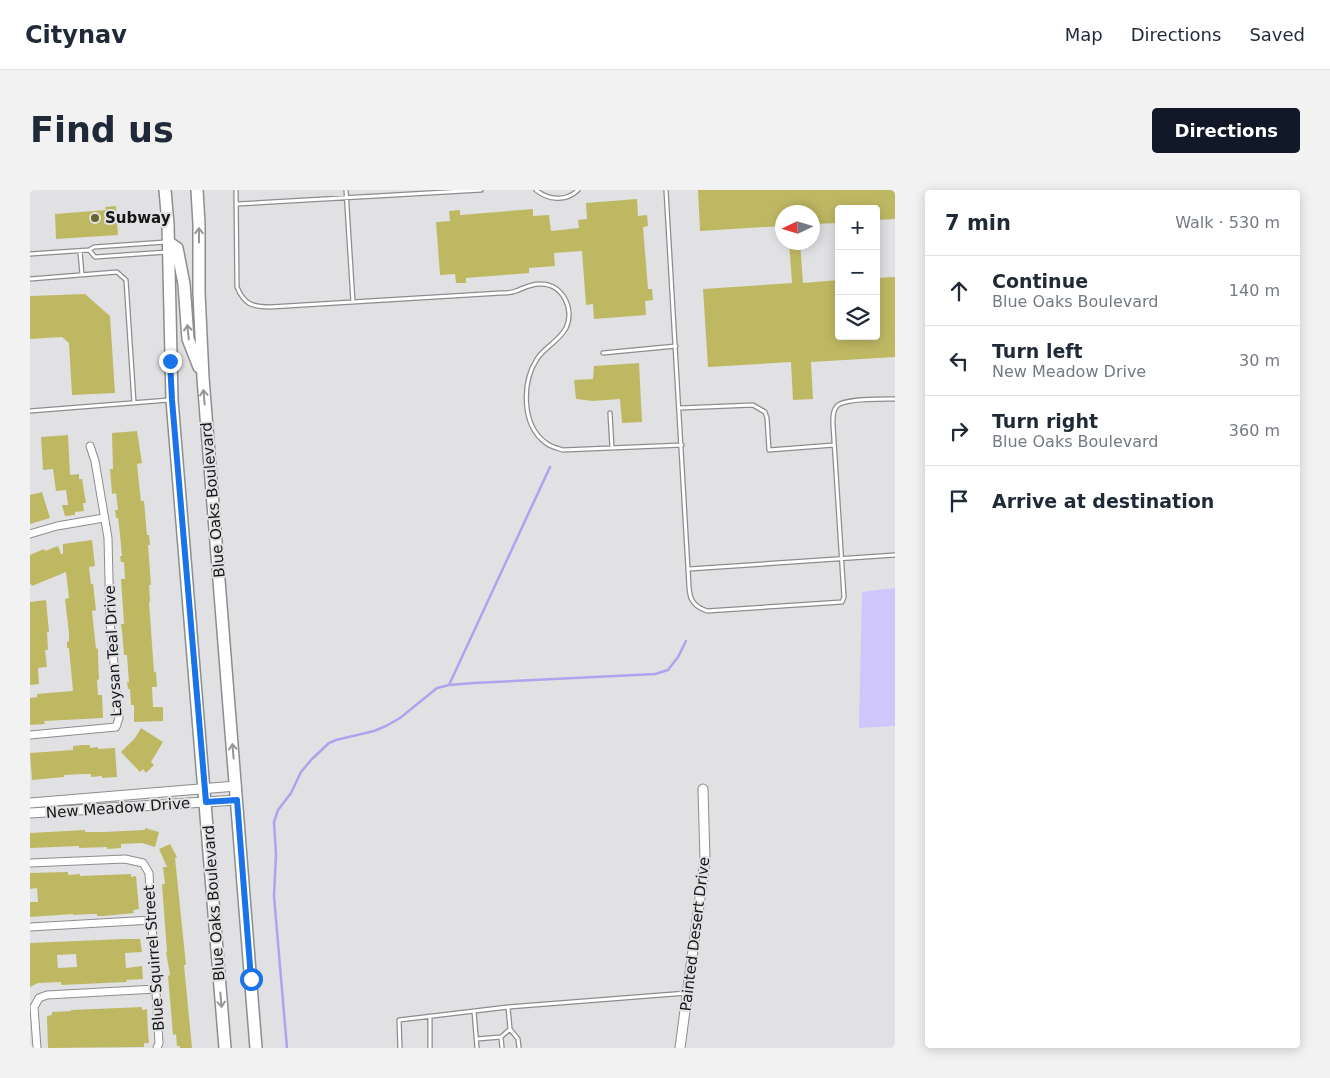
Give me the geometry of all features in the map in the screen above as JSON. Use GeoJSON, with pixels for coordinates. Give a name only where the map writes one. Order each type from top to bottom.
{"type":"FeatureCollection","features":[{"type":"Feature","properties":{"kind":"main road","name":"Blue Oaks Boulevard"},"geometry":{"type":"LineString","coordinates":[[165,190],[172,400],[225,1048]]}},
{"type":"Feature","properties":{"kind":"main road","name":"Blue Oaks Boulevard"},"geometry":{"type":"LineString","coordinates":[[197,190],[203,378],[256,1048]]}},
{"type":"Feature","properties":{"kind":"main road"},"geometry":{"type":"LineString","coordinates":[[168,247],[177,248],[184,284],[188,339],[203,378]]}},
{"type":"Feature","properties":{"kind":"street"},"geometry":{"type":"LineString","coordinates":[[30,534],[57,526],[104,518],[95,460],[90,446]]}},
{"type":"Feature","properties":{"kind":"street","name":"Laysan Teal Drive"},"geometry":{"type":"LineString","coordinates":[[30,735],[85,728],[108,728],[116,726],[119,718],[112,655],[108,538],[104,518]]}},
{"type":"Feature","properties":{"kind":"street","name":"New Meadow Drive"},"geometry":{"type":"LineString","coordinates":[[30,803],[236,786]]}},
{"type":"Feature","properties":{"kind":"street","name":"Painted Desert Drive"},"geometry":{"type":"LineString","coordinates":[[680,1048],[705,860],[703,789]]}},
{"type":"Feature","properties":{"kind":"street","name":"New Meadow Drive"},"geometry":{"type":"LineString","coordinates":[[30,813],[237,800]]}},
{"type":"Feature","properties":{"kind":"street","name":"Blue Squirrel Street"},"geometry":{"type":"LineString","coordinates":[[30,863],[125,859],[143,863],[149,873],[160,1043],[158,1048]]}},
{"type":"Feature","properties":{"kind":"street"},"geometry":{"type":"LineString","coordinates":[[30,927],[152,920]]}},
{"type":"Feature","properties":{"kind":"street"},"geometry":{"type":"LineString","coordinates":[[36,1048],[34,1007],[39,998],[47,995],[156,989]]}},
{"type":"Feature","properties":{"kind":"lane"},"geometry":{"type":"LineString","coordinates":[[236,190],[237,287],[241,297],[249,303],[258,307],[501,293],[514,292],[534,284],[543,283],[554,287],[562,294],[568,304],[570,316],[562,336],[537,359],[531,372],[528,384],[528,412],[531,424],[538,435],[545,443],[554,448],[575,450],[682,445]]}},
{"type":"Feature","properties":{"kind":"lane"},"geometry":{"type":"LineString","coordinates":[[346,190],[353,302]]}},
{"type":"Feature","properties":{"kind":"lane"},"geometry":{"type":"LineString","coordinates":[[237,204],[481,190]]}},
{"type":"Feature","properties":{"kind":"lane"},"geometry":{"type":"LineString","coordinates":[[536,190],[548,198],[556,199],[574,194],[578,190]]}},
{"type":"Feature","properties":{"kind":"lane"},"geometry":{"type":"LineString","coordinates":[[666,190],[688,569],[692,602],[699,608],[707,611],[842,602],[844,597],[832,418],[837,406],[846,402],[895,398]]}},
{"type":"Feature","properties":{"kind":"lane"},"geometry":{"type":"LineString","coordinates":[[30,254],[89,250],[94,247],[168,247]]}},
{"type":"Feature","properties":{"kind":"lane"},"geometry":{"type":"LineString","coordinates":[[89,250],[95,257],[168,247]]}},
{"type":"Feature","properties":{"kind":"lane"},"geometry":{"type":"LineString","coordinates":[[80,250],[82,275]]}},
{"type":"Feature","properties":{"kind":"lane"},"geometry":{"type":"LineString","coordinates":[[30,279],[117,272],[126,280],[134,403]]}},
{"type":"Feature","properties":{"kind":"lane"},"geometry":{"type":"LineString","coordinates":[[603,353],[676,346]]}},
{"type":"Feature","properties":{"kind":"lane"},"geometry":{"type":"LineString","coordinates":[[30,411],[172,400]]}},
{"type":"Feature","properties":{"kind":"lane"},"geometry":{"type":"LineString","coordinates":[[680,408],[753,405],[765,412],[770,450],[834,444]]}},
{"type":"Feature","properties":{"kind":"lane"},"geometry":{"type":"LineString","coordinates":[[610,413],[612,448]]}},
{"type":"Feature","properties":{"kind":"lane"},"geometry":{"type":"LineString","coordinates":[[688,569],[895,556]]}},
{"type":"Feature","properties":{"kind":"lane"},"geometry":{"type":"LineString","coordinates":[[400,1048],[399,1020],[474,1011],[688,993]]}},
{"type":"Feature","properties":{"kind":"lane"},"geometry":{"type":"LineString","coordinates":[[508,1008],[510,1029],[518,1039],[519,1048]]}},
{"type":"Feature","properties":{"kind":"lane"},"geometry":{"type":"LineString","coordinates":[[474,1011],[477,1048]]}},
{"type":"Feature","properties":{"kind":"lane"},"geometry":{"type":"LineString","coordinates":[[430,1016],[430,1048]]}},
{"type":"Feature","properties":{"kind":"lane"},"geometry":{"type":"LineString","coordinates":[[477,1038],[501,1037],[510,1029]]}},
{"type":"Feature","properties":{"kind":"lane"},"geometry":{"type":"LineString","coordinates":[[501,1037],[502,1048]]}},
{"type":"Feature","properties":{"kind":"shaded area"},"geometry":{"type":"Polygon","coordinates":[[[895,588],[895,726],[859,728],[862,592],[895,588]]]}},
{"type":"Feature","properties":{"kind":"building"},"geometry":{"type":"Polygon","coordinates":[[[698,190],[895,190],[895,219],[880,220],[880,205],[835,205],[835,223],[820,224],[820,205],[775,205],[775,226],[700,231],[698,190]]]}},
{"type":"Feature","properties":{"kind":"building"},"geometry":{"type":"Polygon","coordinates":[[[637,199],[638,216],[647,215],[648,226],[643,227],[648,289],[652,289],[653,300],[645,301],[646,315],[594,319],[593,304],[586,305],[582,251],[554,253],[555,266],[529,268],[529,273],[466,278],[466,283],[456,283],[455,274],[440,275],[436,222],[450,221],[449,211],[460,210],[460,215],[533,209],[533,216],[549,215],[551,231],[579,228],[578,220],[587,219],[586,203],[637,199]]]}},
{"type":"Feature","properties":{"kind":"building"},"geometry":{"type":"Polygon","coordinates":[[[116,206],[118,235],[56,239],[55,214],[106,210],[105,207],[116,206]]]}},
{"type":"Feature","properties":{"kind":"building"},"geometry":{"type":"Polygon","coordinates":[[[790,250],[801,250],[803,283],[835,280],[835,340],[880,340],[880,278],[895,277],[895,357],[811,362],[813,399],[793,400],[791,362],[708,367],[703,289],[792,283],[790,250]]]}},
{"type":"Feature","properties":{"kind":"building"},"geometry":{"type":"Polygon","coordinates":[[[85,294],[110,316],[115,393],[72,395],[69,343],[62,337],[30,339],[30,296],[85,294]]]}},
{"type":"Feature","properties":{"kind":"building"},"geometry":{"type":"Polygon","coordinates":[[[639,363],[642,422],[622,423],[620,399],[593,401],[576,399],[574,380],[593,379],[594,366],[639,363]]]}},
{"type":"Feature","properties":{"kind":"building"},"geometry":{"type":"Polygon","coordinates":[[[137,431],[142,463],[137,464],[139,484],[141,501],[144,501],[147,535],[149,535],[150,545],[148,545],[151,585],[149,585],[149,602],[154,672],[156,672],[157,687],[152,687],[153,707],[163,707],[163,721],[134,722],[134,705],[131,705],[130,689],[128,689],[127,655],[124,655],[121,624],[124,624],[121,579],[125,579],[124,562],[121,562],[120,556],[122,556],[118,518],[116,518],[115,510],[118,510],[116,493],[112,494],[110,469],[113,469],[112,433],[137,431]]]}},
{"type":"Feature","properties":{"kind":"building"},"geometry":{"type":"Polygon","coordinates":[[[68,435],[70,475],[79,474],[79,479],[82,479],[86,503],[83,503],[84,511],[75,512],[75,515],[65,516],[62,505],[68,505],[66,490],[56,491],[53,469],[43,470],[41,437],[68,435]]]}},
{"type":"Feature","properties":{"kind":"building"},"geometry":{"type":"Polygon","coordinates":[[[42,492],[50,518],[30,524],[30,495],[42,492]]]}},
{"type":"Feature","properties":{"kind":"building"},"geometry":{"type":"Polygon","coordinates":[[[92,540],[95,566],[89,567],[96,610],[92,611],[96,649],[98,648],[98,695],[102,695],[103,718],[44,721],[45,724],[30,725],[30,698],[37,697],[37,694],[73,691],[69,648],[67,648],[69,633],[65,599],[69,598],[66,572],[32,586],[30,583],[30,555],[58,546],[61,554],[63,554],[63,544],[92,540]]]}},
{"type":"Feature","properties":{"kind":"building"},"geometry":{"type":"Polygon","coordinates":[[[46,600],[49,632],[47,632],[48,650],[45,650],[47,667],[38,668],[39,684],[30,685],[30,602],[46,600]]]}},
{"type":"Feature","properties":{"kind":"building"},"geometry":{"type":"Polygon","coordinates":[[[141,728],[163,742],[151,762],[154,765],[146,773],[143,769],[140,772],[121,752],[135,738],[141,728]]]}},
{"type":"Feature","properties":{"kind":"building"},"geometry":{"type":"Polygon","coordinates":[[[90,745],[90,748],[98,747],[98,749],[115,748],[117,777],[91,777],[91,774],[84,774],[32,780],[30,753],[73,750],[73,746],[90,745]]]}},
{"type":"Feature","properties":{"kind":"building"},"geometry":{"type":"Polygon","coordinates":[[[145,828],[159,832],[155,847],[142,843],[121,844],[121,848],[107,849],[107,847],[79,848],[79,846],[30,848],[30,833],[85,830],[85,832],[103,832],[145,830],[145,828]]]}},
{"type":"Feature","properties":{"kind":"building"},"geometry":{"type":"Polygon","coordinates":[[[170,844],[177,857],[175,858],[192,1048],[180,1048],[180,1046],[177,1046],[176,1034],[173,1035],[162,884],[165,884],[163,867],[167,867],[159,849],[170,844]]]}},
{"type":"Feature","properties":{"kind":"building"},"geometry":{"type":"Polygon","coordinates":[[[68,872],[68,875],[80,874],[80,876],[131,874],[131,877],[136,876],[139,909],[133,910],[134,913],[104,916],[97,916],[97,914],[73,914],[30,917],[30,902],[38,902],[37,888],[30,889],[30,873],[68,872]]]}},
{"type":"Feature","properties":{"kind":"building"},"geometry":{"type":"Polygon","coordinates":[[[140,939],[142,952],[125,953],[126,968],[142,966],[143,979],[126,980],[127,982],[61,985],[61,982],[38,983],[30,987],[30,943],[140,939]],[[76,954],[57,955],[58,968],[77,967],[76,954]]]}},
{"type":"Feature","properties":{"kind":"building"},"geometry":{"type":"Polygon","coordinates":[[[142,1007],[142,1010],[147,1009],[149,1043],[144,1043],[144,1047],[48,1048],[47,1016],[52,1015],[52,1012],[142,1007]]]}},
{"type":"Feature","properties":{"kind":"waterway"},"geometry":{"type":"LineString","coordinates":[[449,685],[550,467]]}},
{"type":"Feature","properties":{"kind":"waterway"},"geometry":{"type":"LineString","coordinates":[[287,1048],[274,896],[276,854],[274,822],[278,810],[291,793],[301,772],[312,759],[329,743],[386,726],[400,718],[437,688],[474,683],[655,674],[668,670],[678,657],[686,641]]}},
{"type":"Feature","properties":{"kind":"place","name":"Subway"},"geometry":{"type":"Point","coordinates":[95,218]}},
{"type":"Feature","properties":{"kind":"route"},"geometry":{"type":"LineString","coordinates":[[170,361],[206,802],[237,800],[251,979]]}}]}
